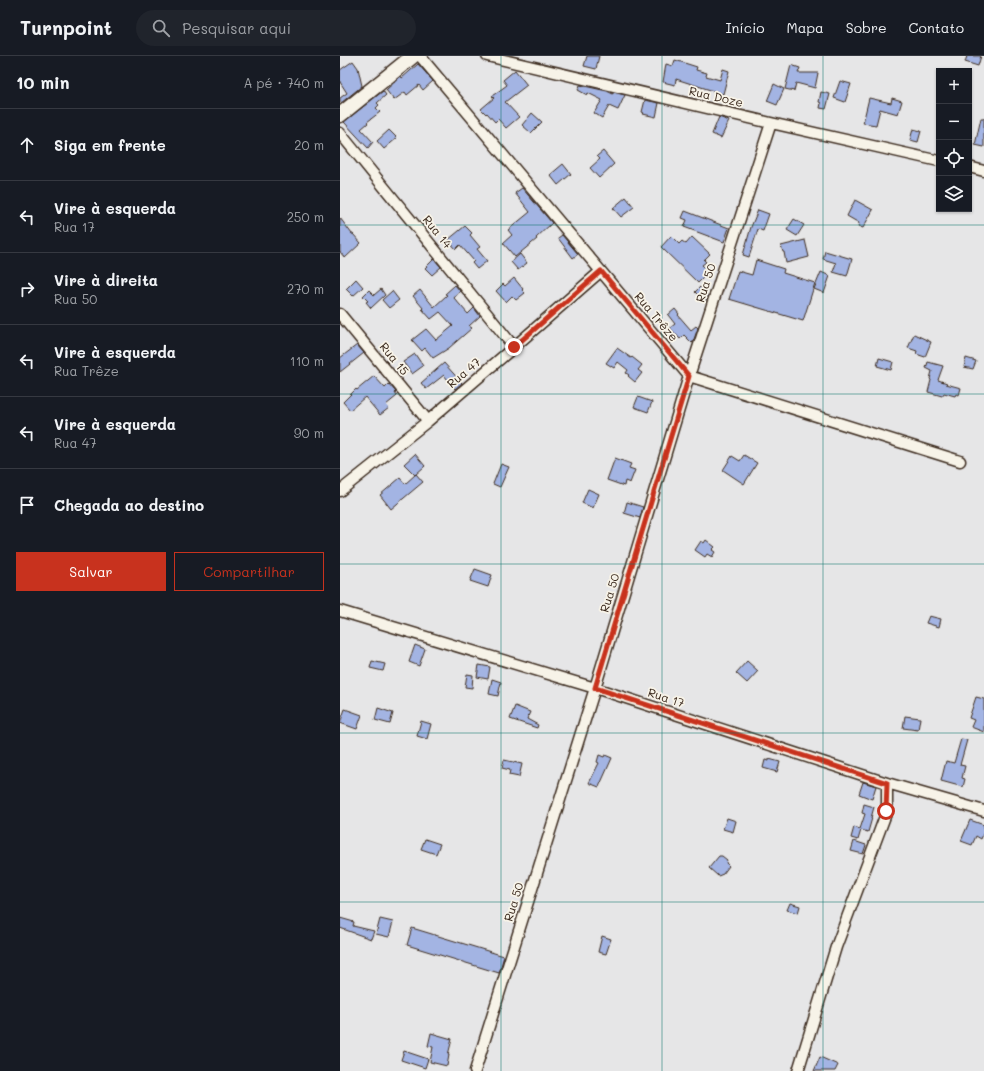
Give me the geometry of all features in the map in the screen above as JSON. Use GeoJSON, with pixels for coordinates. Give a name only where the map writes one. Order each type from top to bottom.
{"type":"FeatureCollection","features":[{"type":"Feature","properties":{"kind":"main road"},"geometry":{"type":"LineString","coordinates":[[340,115],[413,56]]}},
{"type":"Feature","properties":{"kind":"street","name":"Rua Trêze"},"geometry":{"type":"LineString","coordinates":[[420,56],[689,376]]}},
{"type":"Feature","properties":{"kind":"street","name":"Rua Doze"},"geometry":{"type":"LineString","coordinates":[[487,56],[936,160]]}},
{"type":"Feature","properties":{"kind":"street","name":"Rua 50"},"geometry":{"type":"LineString","coordinates":[[475,1071],[595,688],[689,376],[771,123]]}},
{"type":"Feature","properties":{"kind":"street","name":"Rua 14"},"geometry":{"type":"LineString","coordinates":[[340,133],[514,347]]}},
{"type":"Feature","properties":{"kind":"street"},"geometry":{"type":"LineString","coordinates":[[972,169],[984,171]]}},
{"type":"Feature","properties":{"kind":"street","name":"Rua 47"},"geometry":{"type":"LineString","coordinates":[[340,491],[428,421],[601,271]]}},
{"type":"Feature","properties":{"kind":"street","name":"Rua 15"},"geometry":{"type":"LineString","coordinates":[[340,314],[428,421]]}},
{"type":"Feature","properties":{"kind":"street"},"geometry":{"type":"LineString","coordinates":[[689,376],[960,461]]}},
{"type":"Feature","properties":{"kind":"street","name":"Rua 17"},"geometry":{"type":"LineString","coordinates":[[340,611],[595,688],[887,783],[984,811]]}},
{"type":"Feature","properties":{"kind":"street"},"geometry":{"type":"LineString","coordinates":[[798,1071],[836,947],[886,811],[887,783]]}},
{"type":"Feature","properties":{"kind":"building"},"geometry":{"type":"Polygon","coordinates":[[[587,56],[599,56],[596,69],[584,66],[587,56]]]}},
{"type":"Feature","properties":{"kind":"building"},"geometry":{"type":"Polygon","coordinates":[[[967,56],[981,56],[978,66],[965,62],[967,56]]]}},
{"type":"Feature","properties":{"kind":"building"},"geometry":{"type":"Polygon","coordinates":[[[675,60],[697,67],[696,70],[707,73],[706,76],[720,80],[723,69],[729,71],[723,94],[676,79],[675,85],[663,82],[666,64],[673,66],[675,60]]]}},
{"type":"Feature","properties":{"kind":"building"},"geometry":{"type":"Polygon","coordinates":[[[353,61],[358,68],[362,86],[341,103],[340,98],[347,93],[340,82],[340,70],[353,61]]]}},
{"type":"Feature","properties":{"kind":"building"},"geometry":{"type":"Polygon","coordinates":[[[418,64],[433,81],[423,90],[419,85],[407,95],[405,92],[394,100],[386,90],[401,76],[402,78],[418,64]]]}},
{"type":"Feature","properties":{"kind":"building"},"geometry":{"type":"Polygon","coordinates":[[[791,65],[800,68],[798,73],[818,73],[815,88],[796,83],[794,91],[785,89],[791,65]]]}},
{"type":"Feature","properties":{"kind":"building"},"geometry":{"type":"Polygon","coordinates":[[[515,70],[527,85],[505,102],[519,117],[506,128],[498,119],[495,122],[481,109],[494,98],[492,96],[507,85],[503,80],[515,70]]]}},
{"type":"Feature","properties":{"kind":"building"},"geometry":{"type":"Polygon","coordinates":[[[840,81],[851,84],[845,102],[834,98],[840,81]]]}},
{"type":"Feature","properties":{"kind":"building"},"geometry":{"type":"Polygon","coordinates":[[[774,84],[784,89],[777,105],[767,101],[774,84]]]}},
{"type":"Feature","properties":{"kind":"building"},"geometry":{"type":"Polygon","coordinates":[[[580,85],[607,91],[613,94],[613,92],[625,95],[618,110],[609,106],[602,118],[594,113],[602,100],[578,90],[580,85]]]}},
{"type":"Feature","properties":{"kind":"building"},"geometry":{"type":"Polygon","coordinates":[[[383,91],[386,95],[377,103],[379,105],[376,108],[380,112],[367,122],[368,123],[361,129],[373,142],[368,148],[344,122],[383,91]]]}},
{"type":"Feature","properties":{"kind":"building"},"geometry":{"type":"Polygon","coordinates":[[[821,92],[830,94],[826,109],[820,108],[821,103],[819,102],[821,92]]]}},
{"type":"Feature","properties":{"kind":"building"},"geometry":{"type":"Polygon","coordinates":[[[869,98],[891,103],[892,98],[902,101],[898,114],[880,109],[876,125],[863,123],[869,98]]]}},
{"type":"Feature","properties":{"kind":"building"},"geometry":{"type":"Polygon","coordinates":[[[645,100],[659,103],[656,117],[643,114],[644,113],[642,112],[645,100]]]}},
{"type":"Feature","properties":{"kind":"building"},"geometry":{"type":"Polygon","coordinates":[[[532,113],[542,122],[531,133],[522,125],[532,113]]]}},
{"type":"Feature","properties":{"kind":"building"},"geometry":{"type":"Polygon","coordinates":[[[719,117],[729,121],[721,138],[712,134],[719,117]]]}},
{"type":"Feature","properties":{"kind":"building"},"geometry":{"type":"Polygon","coordinates":[[[981,118],[984,118],[984,147],[975,145],[981,118]]]}},
{"type":"Feature","properties":{"kind":"building"},"geometry":{"type":"Polygon","coordinates":[[[913,129],[921,131],[918,142],[910,140],[913,129]]]}},
{"type":"Feature","properties":{"kind":"building"},"geometry":{"type":"Polygon","coordinates":[[[389,130],[397,138],[384,149],[377,141],[389,130]]]}},
{"type":"Feature","properties":{"kind":"building"},"geometry":{"type":"Polygon","coordinates":[[[603,151],[614,164],[599,178],[590,168],[600,159],[597,156],[603,151]]]}},
{"type":"Feature","properties":{"kind":"building"},"geometry":{"type":"Polygon","coordinates":[[[563,164],[571,174],[558,185],[550,175],[563,164]]]}},
{"type":"Feature","properties":{"kind":"building"},"geometry":{"type":"Polygon","coordinates":[[[522,188],[552,223],[536,238],[537,239],[515,257],[503,243],[512,235],[508,230],[530,212],[515,193],[522,188]]]}},
{"type":"Feature","properties":{"kind":"building"},"geometry":{"type":"Polygon","coordinates":[[[626,197],[634,207],[621,217],[613,208],[626,197]]]}},
{"type":"Feature","properties":{"kind":"building"},"geometry":{"type":"Polygon","coordinates":[[[855,200],[873,210],[863,228],[858,226],[859,223],[847,216],[855,200]]]}},
{"type":"Feature","properties":{"kind":"building"},"geometry":{"type":"Polygon","coordinates":[[[758,210],[769,214],[763,231],[758,229],[749,257],[743,255],[751,227],[758,210]]]}},
{"type":"Feature","properties":{"kind":"building"},"geometry":{"type":"Polygon","coordinates":[[[685,211],[729,228],[724,242],[684,227],[687,220],[682,218],[685,211]]]}},
{"type":"Feature","properties":{"kind":"building"},"geometry":{"type":"Polygon","coordinates":[[[340,218],[361,243],[345,258],[340,252],[340,218]]]}},
{"type":"Feature","properties":{"kind":"building"},"geometry":{"type":"Polygon","coordinates":[[[794,219],[804,225],[797,236],[787,230],[794,219]]]}},
{"type":"Feature","properties":{"kind":"building"},"geometry":{"type":"Polygon","coordinates":[[[465,226],[472,233],[470,235],[480,247],[477,249],[487,261],[477,269],[472,263],[474,261],[460,245],[456,249],[448,240],[465,226]]]}},
{"type":"Feature","properties":{"kind":"building"},"geometry":{"type":"Polygon","coordinates":[[[562,235],[578,254],[573,258],[558,238],[562,235]]]}},
{"type":"Feature","properties":{"kind":"building"},"geometry":{"type":"Polygon","coordinates":[[[671,236],[679,244],[682,241],[686,244],[692,237],[710,254],[704,260],[706,262],[702,265],[709,272],[698,283],[661,247],[671,236]]]}},
{"type":"Feature","properties":{"kind":"building"},"geometry":{"type":"Polygon","coordinates":[[[805,240],[809,257],[786,263],[781,246],[805,240]]]}},
{"type":"Feature","properties":{"kind":"building"},"geometry":{"type":"Polygon","coordinates":[[[825,251],[852,259],[847,276],[833,272],[836,263],[823,259],[825,251]]]}},
{"type":"Feature","properties":{"kind":"building"},"geometry":{"type":"Polygon","coordinates":[[[520,254],[527,263],[518,270],[511,262],[520,254]]]}},
{"type":"Feature","properties":{"kind":"building"},"geometry":{"type":"Polygon","coordinates":[[[434,259],[441,267],[432,275],[425,268],[434,259]]]}},
{"type":"Feature","properties":{"kind":"building"},"geometry":{"type":"Polygon","coordinates":[[[756,260],[784,269],[783,273],[815,283],[803,321],[729,299],[738,271],[752,275],[756,260]]]}},
{"type":"Feature","properties":{"kind":"building"},"geometry":{"type":"Polygon","coordinates":[[[821,272],[830,276],[824,293],[814,289],[821,272]]]}},
{"type":"Feature","properties":{"kind":"building"},"geometry":{"type":"Polygon","coordinates":[[[514,278],[525,293],[516,300],[512,296],[506,302],[496,291],[503,284],[505,286],[514,278]]]}},
{"type":"Feature","properties":{"kind":"building"},"geometry":{"type":"Polygon","coordinates":[[[356,279],[363,287],[353,296],[346,289],[356,279]]]}},
{"type":"Feature","properties":{"kind":"building"},"geometry":{"type":"Polygon","coordinates":[[[455,285],[460,291],[454,298],[468,314],[474,308],[480,316],[469,326],[472,328],[449,348],[433,358],[425,348],[422,351],[412,340],[426,329],[436,340],[453,326],[440,312],[431,319],[413,296],[420,290],[434,307],[455,285]]]}},
{"type":"Feature","properties":{"kind":"building"},"geometry":{"type":"Polygon","coordinates":[[[700,287],[708,295],[705,302],[695,292],[700,287]]]}},
{"type":"Feature","properties":{"kind":"building"},"geometry":{"type":"Polygon","coordinates":[[[381,289],[385,295],[371,308],[366,302],[368,301],[363,296],[369,290],[374,295],[381,289]]]}},
{"type":"Feature","properties":{"kind":"building"},"geometry":{"type":"Polygon","coordinates":[[[392,291],[399,300],[389,308],[382,300],[392,291]]]}},
{"type":"Feature","properties":{"kind":"building"},"geometry":{"type":"Polygon","coordinates":[[[675,309],[679,314],[678,315],[691,330],[696,326],[698,328],[692,343],[684,335],[680,339],[670,328],[675,324],[668,315],[675,309]]]}},
{"type":"Feature","properties":{"kind":"building"},"geometry":{"type":"Polygon","coordinates":[[[914,334],[931,342],[925,357],[916,354],[917,351],[908,348],[914,334]]]}},
{"type":"Feature","properties":{"kind":"building"},"geometry":{"type":"Polygon","coordinates":[[[357,345],[364,353],[340,372],[340,358],[357,345]]]}},
{"type":"Feature","properties":{"kind":"building"},"geometry":{"type":"Polygon","coordinates":[[[617,348],[642,365],[638,370],[642,373],[635,382],[626,373],[628,370],[618,362],[614,368],[606,363],[617,348]]]}},
{"type":"Feature","properties":{"kind":"building"},"geometry":{"type":"Polygon","coordinates":[[[415,354],[423,366],[412,374],[403,362],[415,354]]]}},
{"type":"Feature","properties":{"kind":"building"},"geometry":{"type":"Polygon","coordinates":[[[879,358],[893,362],[891,370],[877,366],[879,358]]]}},
{"type":"Feature","properties":{"kind":"building"},"geometry":{"type":"Polygon","coordinates":[[[966,358],[976,361],[973,369],[964,367],[966,358]]]}},
{"type":"Feature","properties":{"kind":"building"},"geometry":{"type":"Polygon","coordinates":[[[928,362],[943,366],[938,380],[961,388],[959,395],[956,394],[955,396],[944,393],[942,396],[928,392],[932,371],[926,368],[928,362]]]}},
{"type":"Feature","properties":{"kind":"building"},"geometry":{"type":"Polygon","coordinates":[[[444,363],[462,383],[455,389],[444,375],[426,389],[421,383],[444,363]]]}},
{"type":"Feature","properties":{"kind":"building"},"geometry":{"type":"Polygon","coordinates":[[[374,376],[385,388],[389,384],[396,392],[395,393],[397,396],[386,405],[389,408],[380,415],[365,397],[350,410],[343,402],[356,389],[357,390],[374,376]]]}},
{"type":"Feature","properties":{"kind":"building"},"geometry":{"type":"Polygon","coordinates":[[[638,397],[652,402],[648,412],[634,407],[638,397]]]}},
{"type":"Feature","properties":{"kind":"building"},"geometry":{"type":"Polygon","coordinates":[[[415,454],[425,466],[415,475],[404,464],[415,454]]]}},
{"type":"Feature","properties":{"kind":"building"},"geometry":{"type":"Polygon","coordinates":[[[744,455],[757,463],[744,484],[723,470],[732,456],[740,461],[744,455]]]}},
{"type":"Feature","properties":{"kind":"building"},"geometry":{"type":"Polygon","coordinates":[[[615,458],[631,464],[629,468],[635,470],[630,483],[625,481],[624,486],[607,480],[615,458]]]}},
{"type":"Feature","properties":{"kind":"building"},"geometry":{"type":"Polygon","coordinates":[[[501,464],[509,467],[500,487],[493,484],[501,464]]]}},
{"type":"Feature","properties":{"kind":"building"},"geometry":{"type":"Polygon","coordinates":[[[416,474],[423,482],[391,509],[380,495],[400,478],[405,484],[416,474]]]}},
{"type":"Feature","properties":{"kind":"building"},"geometry":{"type":"Polygon","coordinates":[[[588,489],[599,494],[593,508],[582,503],[588,489]]]}},
{"type":"Feature","properties":{"kind":"building"},"geometry":{"type":"Polygon","coordinates":[[[627,502],[643,507],[640,518],[624,513],[627,502]]]}},
{"type":"Feature","properties":{"kind":"building"},"geometry":{"type":"Polygon","coordinates":[[[706,540],[715,547],[712,550],[715,552],[712,557],[707,554],[705,557],[695,550],[701,541],[704,543],[706,540]]]}},
{"type":"Feature","properties":{"kind":"building"},"geometry":{"type":"Polygon","coordinates":[[[475,569],[492,575],[488,587],[470,581],[475,569]]]}},
{"type":"Feature","properties":{"kind":"building"},"geometry":{"type":"Polygon","coordinates":[[[929,616],[941,619],[939,627],[926,623],[929,616]]]}},
{"type":"Feature","properties":{"kind":"building"},"geometry":{"type":"Polygon","coordinates":[[[415,645],[425,649],[419,666],[409,662],[415,645]]]}},
{"type":"Feature","properties":{"kind":"building"},"geometry":{"type":"Polygon","coordinates":[[[372,661],[385,664],[383,671],[370,668],[372,661]]]}},
{"type":"Feature","properties":{"kind":"building"},"geometry":{"type":"Polygon","coordinates":[[[747,661],[758,671],[747,683],[736,673],[747,661]]]}},
{"type":"Feature","properties":{"kind":"building"},"geometry":{"type":"Polygon","coordinates":[[[479,665],[490,667],[488,679],[477,677],[479,665]]]}},
{"type":"Feature","properties":{"kind":"building"},"geometry":{"type":"Polygon","coordinates":[[[467,674],[473,675],[472,688],[465,687],[467,674]]]}},
{"type":"Feature","properties":{"kind":"building"},"geometry":{"type":"Polygon","coordinates":[[[492,679],[501,682],[498,696],[489,694],[492,679]]]}},
{"type":"Feature","properties":{"kind":"building"},"geometry":{"type":"Polygon","coordinates":[[[976,697],[984,699],[984,732],[971,727],[974,720],[969,718],[976,697]]]}},
{"type":"Feature","properties":{"kind":"building"},"geometry":{"type":"Polygon","coordinates":[[[515,706],[530,712],[527,719],[538,725],[537,728],[510,719],[515,706]]]}},
{"type":"Feature","properties":{"kind":"building"},"geometry":{"type":"Polygon","coordinates":[[[378,708],[393,713],[390,724],[375,720],[378,708]]]}},
{"type":"Feature","properties":{"kind":"building"},"geometry":{"type":"Polygon","coordinates":[[[345,709],[362,715],[357,729],[340,723],[345,709]]]}},
{"type":"Feature","properties":{"kind":"building"},"geometry":{"type":"Polygon","coordinates":[[[905,716],[920,718],[918,730],[903,728],[905,716]]]}},
{"type":"Feature","properties":{"kind":"building"},"geometry":{"type":"Polygon","coordinates":[[[421,721],[431,724],[427,739],[417,736],[421,721]]]}},
{"type":"Feature","properties":{"kind":"building"},"geometry":{"type":"Polygon","coordinates":[[[961,739],[967,740],[960,765],[965,766],[962,778],[965,779],[963,787],[941,781],[946,761],[954,763],[961,739]]]}},
{"type":"Feature","properties":{"kind":"building"},"geometry":{"type":"Polygon","coordinates":[[[599,755],[604,757],[605,755],[612,758],[599,787],[589,783],[599,763],[597,762],[599,755]]]}},
{"type":"Feature","properties":{"kind":"building"},"geometry":{"type":"Polygon","coordinates":[[[769,759],[780,762],[777,772],[763,768],[765,760],[769,761],[769,759]]]}},
{"type":"Feature","properties":{"kind":"building"},"geometry":{"type":"Polygon","coordinates":[[[504,760],[522,764],[519,777],[509,775],[510,770],[502,768],[504,760]]]}},
{"type":"Feature","properties":{"kind":"building"},"geometry":{"type":"Polygon","coordinates":[[[863,782],[876,786],[872,799],[859,794],[863,782]]]}},
{"type":"Feature","properties":{"kind":"building"},"geometry":{"type":"Polygon","coordinates":[[[864,804],[874,807],[868,832],[861,830],[858,840],[851,838],[854,827],[860,829],[865,814],[862,813],[864,804]]]}},
{"type":"Feature","properties":{"kind":"building"},"geometry":{"type":"Polygon","coordinates":[[[727,818],[736,821],[733,832],[723,829],[727,818]]]}},
{"type":"Feature","properties":{"kind":"building"},"geometry":{"type":"Polygon","coordinates":[[[970,820],[984,825],[984,832],[981,839],[976,836],[972,845],[961,841],[970,820]]]}},
{"type":"Feature","properties":{"kind":"building"},"geometry":{"type":"Polygon","coordinates":[[[425,839],[440,844],[436,854],[421,849],[425,839]]]}},
{"type":"Feature","properties":{"kind":"building"},"geometry":{"type":"Polygon","coordinates":[[[854,841],[866,845],[863,854],[851,851],[854,841]]]}},
{"type":"Feature","properties":{"kind":"building"},"geometry":{"type":"Polygon","coordinates":[[[719,856],[722,856],[727,860],[726,863],[729,866],[723,874],[718,876],[709,868],[719,856]]]}},
{"type":"Feature","properties":{"kind":"building"},"geometry":{"type":"Polygon","coordinates":[[[790,903],[800,906],[798,913],[787,910],[790,903]]]}},
{"type":"Feature","properties":{"kind":"building"},"geometry":{"type":"Polygon","coordinates":[[[340,918],[354,922],[353,926],[374,931],[371,939],[340,928],[340,918]]]}},
{"type":"Feature","properties":{"kind":"building"},"geometry":{"type":"Polygon","coordinates":[[[380,919],[393,922],[389,937],[376,934],[380,919]]]}},
{"type":"Feature","properties":{"kind":"building"},"geometry":{"type":"Polygon","coordinates":[[[412,928],[504,956],[499,973],[407,945],[412,928]]]}},
{"type":"Feature","properties":{"kind":"building"},"geometry":{"type":"Polygon","coordinates":[[[602,936],[611,939],[606,954],[598,952],[602,936]]]}},
{"type":"Feature","properties":{"kind":"building"},"geometry":{"type":"Polygon","coordinates":[[[431,1033],[452,1039],[447,1066],[430,1062],[433,1047],[428,1046],[431,1033]]]}},
{"type":"Feature","properties":{"kind":"building"},"geometry":{"type":"Polygon","coordinates":[[[404,1051],[428,1059],[425,1068],[401,1060],[404,1051]]]}},
{"type":"Feature","properties":{"kind":"building"},"geometry":{"type":"Polygon","coordinates":[[[820,1057],[838,1065],[835,1071],[814,1071],[820,1057]]]}},
{"type":"Feature","properties":{"kind":"route"},"geometry":{"type":"LineString","coordinates":[[514,347],[601,271],[689,376],[595,688],[887,783],[886,811]]}}]}
